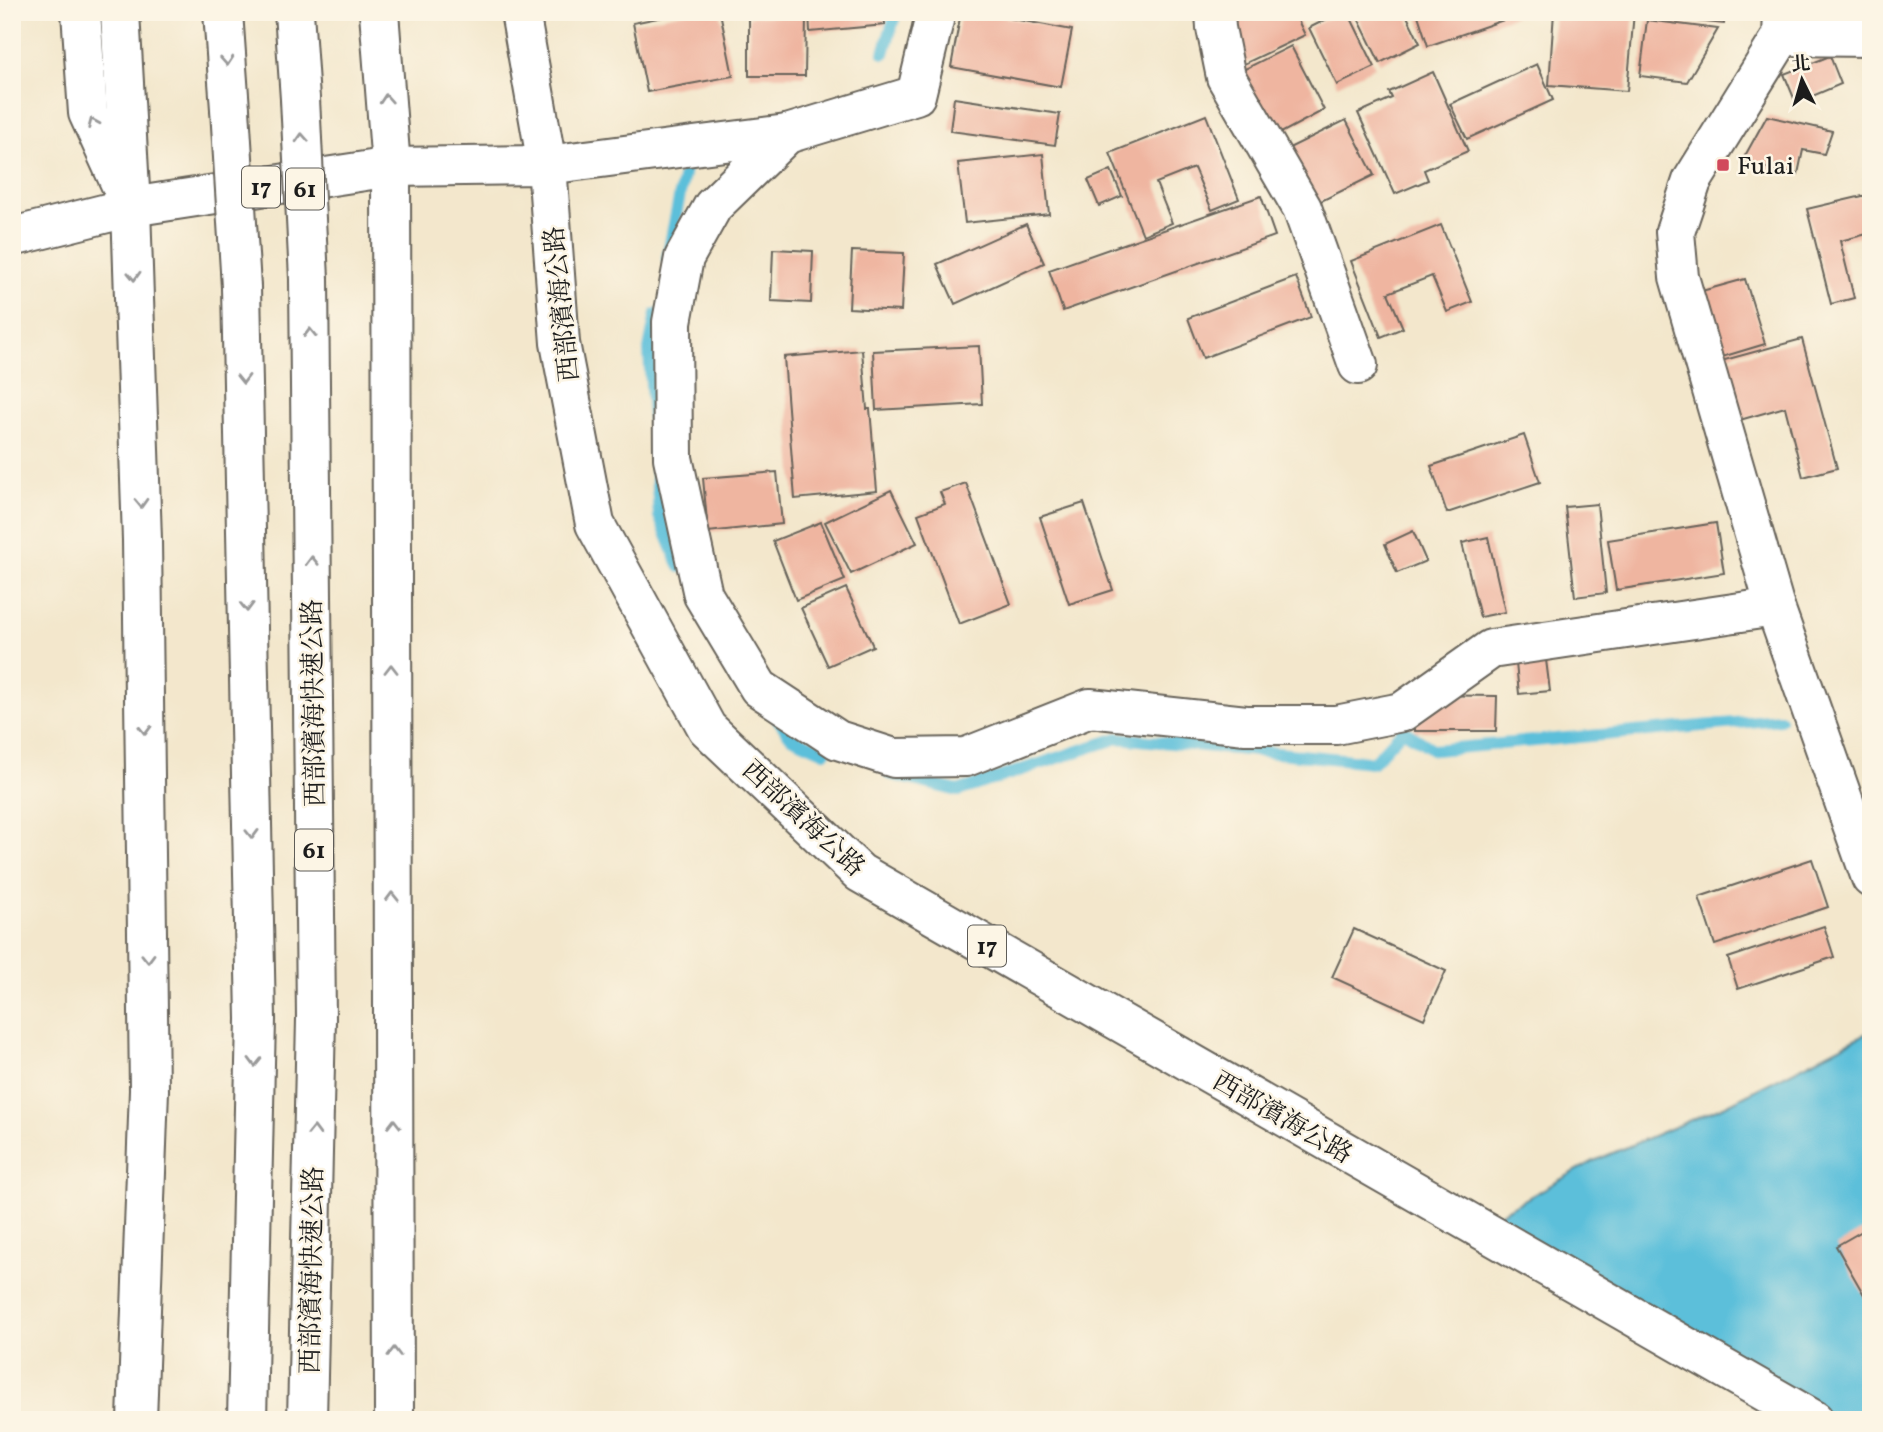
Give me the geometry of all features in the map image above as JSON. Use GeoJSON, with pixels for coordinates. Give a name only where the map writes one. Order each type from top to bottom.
{"type":"FeatureCollection","features":[{"type":"Feature","properties":{"kind":"main road"},"geometry":{"type":"LineString","coordinates":[[81,12],[88,113],[131,207]]}},
{"type":"Feature","properties":{"kind":"main road"},"geometry":{"type":"LineString","coordinates":[[120,12],[131,207],[142,540],[149,1090],[137,1420]]}},
{"type":"Feature","properties":{"kind":"main road"},"geometry":{"type":"LineString","coordinates":[[223,12],[241,287],[256,1019],[247,1420]]}},
{"type":"Feature","properties":{"kind":"main road","name":"西部濱海快速公路"},"geometry":{"type":"LineString","coordinates":[[294,12],[309,279],[316,1019],[307,1420]]}},
{"type":"Feature","properties":{"kind":"main road"},"geometry":{"type":"LineString","coordinates":[[379,12],[391,167],[394,1420]]}},
{"type":"Feature","properties":{"kind":"main road","name":"西部濱海公路"},"geometry":{"type":"LineString","coordinates":[[520,12],[547,164],[560,342],[595,524],[707,728],[860,873],[1814,1420]]}},
{"type":"Feature","properties":{"kind":"main road"},"geometry":{"type":"LineString","coordinates":[[547,164],[787,134],[916,95],[936,12]]}},
{"type":"Feature","properties":{"kind":"main road"},"geometry":{"type":"LineString","coordinates":[[1215,12],[1226,76],[1302,208],[1357,365]]}},
{"type":"Feature","properties":{"kind":"main road"},"geometry":{"type":"LineString","coordinates":[[1871,37],[1782,24],[1692,181],[1675,232],[1679,277],[1774,607],[1871,878]]}},
{"type":"Feature","properties":{"kind":"main road"},"geometry":{"type":"LineString","coordinates":[[787,134],[713,206],[684,258],[672,322],[673,458],[704,595],[710,607],[759,688],[838,740],[894,758],[966,757],[1090,708],[1246,725],[1336,725],[1402,712],[1491,649],[1774,607]]}},
{"type":"Feature","properties":{"kind":"main road","name":"17"},"geometry":{"type":"LineString","coordinates":[[131,207],[391,167],[547,164]]}},
{"type":"Feature","properties":{"kind":"main road"},"geometry":{"type":"LineString","coordinates":[[12,237],[131,207]]}},
{"type":"Feature","properties":{"kind":"water"},"geometry":{"type":"Polygon","coordinates":[[[1871,1031],[1871,1420],[1789,1420],[1463,1234],[1594,1161],[1726,1105],[1871,1031]]]}},
{"type":"Feature","properties":{"kind":"building"},"geometry":{"type":"Polygon","coordinates":[[[687,12],[720,12],[733,76],[647,92],[633,23],[687,12]]]}},
{"type":"Feature","properties":{"kind":"building"},"geometry":{"type":"Polygon","coordinates":[[[809,12],[884,12],[885,25],[810,32],[809,12]]]}},
{"type":"Feature","properties":{"kind":"building"},"geometry":{"type":"Polygon","coordinates":[[[961,12],[977,12],[1072,30],[1061,87],[951,67],[961,12]]]}},
{"type":"Feature","properties":{"kind":"building"},"geometry":{"type":"Polygon","coordinates":[[[1245,12],[1294,12],[1305,35],[1225,73],[1205,31],[1245,12]]]}},
{"type":"Feature","properties":{"kind":"building"},"geometry":{"type":"Polygon","coordinates":[[[1341,12],[1348,12],[1375,67],[1337,85],[1309,28],[1341,12]]]}},
{"type":"Feature","properties":{"kind":"building"},"geometry":{"type":"Polygon","coordinates":[[[1355,12],[1405,12],[1420,43],[1380,63],[1355,12]]]}},
{"type":"Feature","properties":{"kind":"building"},"geometry":{"type":"Polygon","coordinates":[[[1417,12],[1524,12],[1524,13],[1428,46],[1417,12]]]}},
{"type":"Feature","properties":{"kind":"building"},"geometry":{"type":"Polygon","coordinates":[[[1554,12],[1634,12],[1627,91],[1549,85],[1554,12]]]}},
{"type":"Feature","properties":{"kind":"building"},"geometry":{"type":"Polygon","coordinates":[[[1640,12],[1725,12],[1724,24],[1640,15],[1640,12]]]}},
{"type":"Feature","properties":{"kind":"building"},"geometry":{"type":"Polygon","coordinates":[[[749,16],[806,17],[805,76],[749,76],[749,16]]]}},
{"type":"Feature","properties":{"kind":"building"},"geometry":{"type":"Polygon","coordinates":[[[1647,20],[1718,29],[1687,82],[1640,76],[1647,20]]]}},
{"type":"Feature","properties":{"kind":"building"},"geometry":{"type":"Polygon","coordinates":[[[1291,46],[1324,110],[1253,148],[1219,82],[1291,46]]]}},
{"type":"Feature","properties":{"kind":"building"},"geometry":{"type":"Polygon","coordinates":[[[1830,56],[1841,84],[1796,103],[1784,74],[1830,56]]]}},
{"type":"Feature","properties":{"kind":"building"},"geometry":{"type":"Polygon","coordinates":[[[1537,64],[1553,100],[1467,139],[1450,104],[1537,64]]]}},
{"type":"Feature","properties":{"kind":"building"},"geometry":{"type":"Polygon","coordinates":[[[1433,72],[1468,151],[1424,170],[1428,180],[1395,194],[1358,113],[1392,98],[1389,92],[1433,72]]]}},
{"type":"Feature","properties":{"kind":"building"},"geometry":{"type":"Polygon","coordinates":[[[954,98],[1060,114],[1055,145],[950,131],[954,98]]]}},
{"type":"Feature","properties":{"kind":"building"},"geometry":{"type":"Polygon","coordinates":[[[1206,115],[1239,199],[1212,210],[1194,168],[1156,183],[1172,223],[1143,235],[1110,153],[1206,115]]]}},
{"type":"Feature","properties":{"kind":"building"},"geometry":{"type":"Polygon","coordinates":[[[1767,116],[1832,131],[1824,154],[1803,150],[1798,174],[1741,163],[1767,116]]]}},
{"type":"Feature","properties":{"kind":"building"},"geometry":{"type":"Polygon","coordinates":[[[1346,120],[1374,175],[1305,209],[1277,154],[1346,120]]]}},
{"type":"Feature","properties":{"kind":"building"},"geometry":{"type":"Polygon","coordinates":[[[1043,154],[1049,214],[965,223],[958,163],[1043,154]]]}},
{"type":"Feature","properties":{"kind":"building"},"geometry":{"type":"Polygon","coordinates":[[[1111,170],[1122,196],[1099,206],[1088,180],[1111,170]]]}},
{"type":"Feature","properties":{"kind":"building"},"geometry":{"type":"Polygon","coordinates":[[[1871,194],[1871,233],[1840,241],[1854,298],[1831,304],[1807,209],[1871,194]]]}},
{"type":"Feature","properties":{"kind":"building"},"geometry":{"type":"Polygon","coordinates":[[[1261,196],[1275,236],[1063,311],[1049,270],[1261,196]]]}},
{"type":"Feature","properties":{"kind":"building"},"geometry":{"type":"Polygon","coordinates":[[[1026,224],[1044,263],[955,304],[937,264],[1026,224]]]}},
{"type":"Feature","properties":{"kind":"building"},"geometry":{"type":"Polygon","coordinates":[[[1441,225],[1472,302],[1447,312],[1432,276],[1388,293],[1403,328],[1381,337],[1351,261],[1441,225]]]}},
{"type":"Feature","properties":{"kind":"building"},"geometry":{"type":"Polygon","coordinates":[[[773,249],[813,251],[811,303],[771,301],[773,249]]]}},
{"type":"Feature","properties":{"kind":"building"},"geometry":{"type":"Polygon","coordinates":[[[852,251],[904,253],[901,311],[849,308],[852,251]]]}},
{"type":"Feature","properties":{"kind":"building"},"geometry":{"type":"Polygon","coordinates":[[[1296,277],[1311,317],[1203,358],[1188,318],[1296,277]]]}},
{"type":"Feature","properties":{"kind":"building"},"geometry":{"type":"Polygon","coordinates":[[[1745,279],[1765,344],[1712,360],[1691,294],[1745,279]]]}},
{"type":"Feature","properties":{"kind":"building"},"geometry":{"type":"Polygon","coordinates":[[[1802,339],[1837,468],[1803,477],[1785,407],[1726,424],[1710,364],[1802,339]]]}},
{"type":"Feature","properties":{"kind":"building"},"geometry":{"type":"Polygon","coordinates":[[[979,346],[982,404],[876,410],[873,351],[979,346]]]}},
{"type":"Feature","properties":{"kind":"building"},"geometry":{"type":"Polygon","coordinates":[[[862,350],[877,491],[795,499],[784,357],[862,350]]]}},
{"type":"Feature","properties":{"kind":"building"},"geometry":{"type":"Polygon","coordinates":[[[1524,435],[1540,482],[1447,513],[1431,466],[1524,435]]]}},
{"type":"Feature","properties":{"kind":"building"},"geometry":{"type":"Polygon","coordinates":[[[777,472],[782,524],[708,532],[703,478],[777,472]]]}},
{"type":"Feature","properties":{"kind":"building"},"geometry":{"type":"Polygon","coordinates":[[[966,483],[1011,604],[959,624],[918,514],[945,504],[940,492],[966,483]]]}},
{"type":"Feature","properties":{"kind":"building"},"geometry":{"type":"Polygon","coordinates":[[[891,490],[917,543],[851,574],[825,522],[891,490]]]}},
{"type":"Feature","properties":{"kind":"building"},"geometry":{"type":"Polygon","coordinates":[[[1084,503],[1113,590],[1069,604],[1040,517],[1084,503]]]}},
{"type":"Feature","properties":{"kind":"building"},"geometry":{"type":"Polygon","coordinates":[[[1597,504],[1606,593],[1575,597],[1565,507],[1597,504]]]}},
{"type":"Feature","properties":{"kind":"building"},"geometry":{"type":"Polygon","coordinates":[[[821,522],[845,580],[796,600],[773,541],[821,522]]]}},
{"type":"Feature","properties":{"kind":"building"},"geometry":{"type":"Polygon","coordinates":[[[1716,523],[1724,573],[1616,590],[1608,540],[1716,523]]]}},
{"type":"Feature","properties":{"kind":"building"},"geometry":{"type":"Polygon","coordinates":[[[1413,531],[1426,561],[1397,573],[1385,544],[1413,531]]]}},
{"type":"Feature","properties":{"kind":"building"},"geometry":{"type":"Polygon","coordinates":[[[1488,537],[1505,612],[1480,617],[1462,543],[1488,537]]]}},
{"type":"Feature","properties":{"kind":"building"},"geometry":{"type":"Polygon","coordinates":[[[846,588],[873,646],[828,666],[801,608],[846,588]]]}},
{"type":"Feature","properties":{"kind":"building"},"geometry":{"type":"Polygon","coordinates":[[[1546,660],[1550,691],[1519,694],[1516,663],[1546,660]]]}},
{"type":"Feature","properties":{"kind":"building"},"geometry":{"type":"Polygon","coordinates":[[[1416,695],[1497,696],[1496,731],[1415,731],[1416,695]]]}},
{"type":"Feature","properties":{"kind":"building"},"geometry":{"type":"Polygon","coordinates":[[[1812,859],[1828,907],[1715,945],[1699,897],[1812,859]]]}},
{"type":"Feature","properties":{"kind":"building"},"geometry":{"type":"Polygon","coordinates":[[[1824,926],[1834,957],[1738,989],[1728,958],[1824,926]]]}},
{"type":"Feature","properties":{"kind":"building"},"geometry":{"type":"Polygon","coordinates":[[[1354,929],[1446,971],[1424,1019],[1332,977],[1354,929]]]}},
{"type":"Feature","properties":{"kind":"building"},"geometry":{"type":"Polygon","coordinates":[[[1871,1226],[1871,1298],[1867,1300],[1836,1246],[1871,1226]]]}},
{"type":"Feature","properties":{"kind":"waterway"},"geometry":{"type":"LineString","coordinates":[[884,53],[896,12]]}},
{"type":"Feature","properties":{"kind":"waterway"},"geometry":{"type":"LineString","coordinates":[[667,259],[685,169]]}},
{"type":"Feature","properties":{"kind":"waterway"},"geometry":{"type":"LineString","coordinates":[[656,314],[649,350],[659,516],[680,567]]}},
{"type":"Feature","properties":{"kind":"waterway"},"geometry":{"type":"LineString","coordinates":[[774,714],[791,737],[825,752]]}},
{"type":"Feature","properties":{"kind":"waterway"},"geometry":{"type":"LineString","coordinates":[[889,774],[958,791],[1118,738],[1373,762],[1403,730],[1434,750],[1780,719]]}},
{"type":"Feature","properties":{"kind":"place","name":"Fulai"},"geometry":{"type":"Point","coordinates":[1723,165]}}]}
